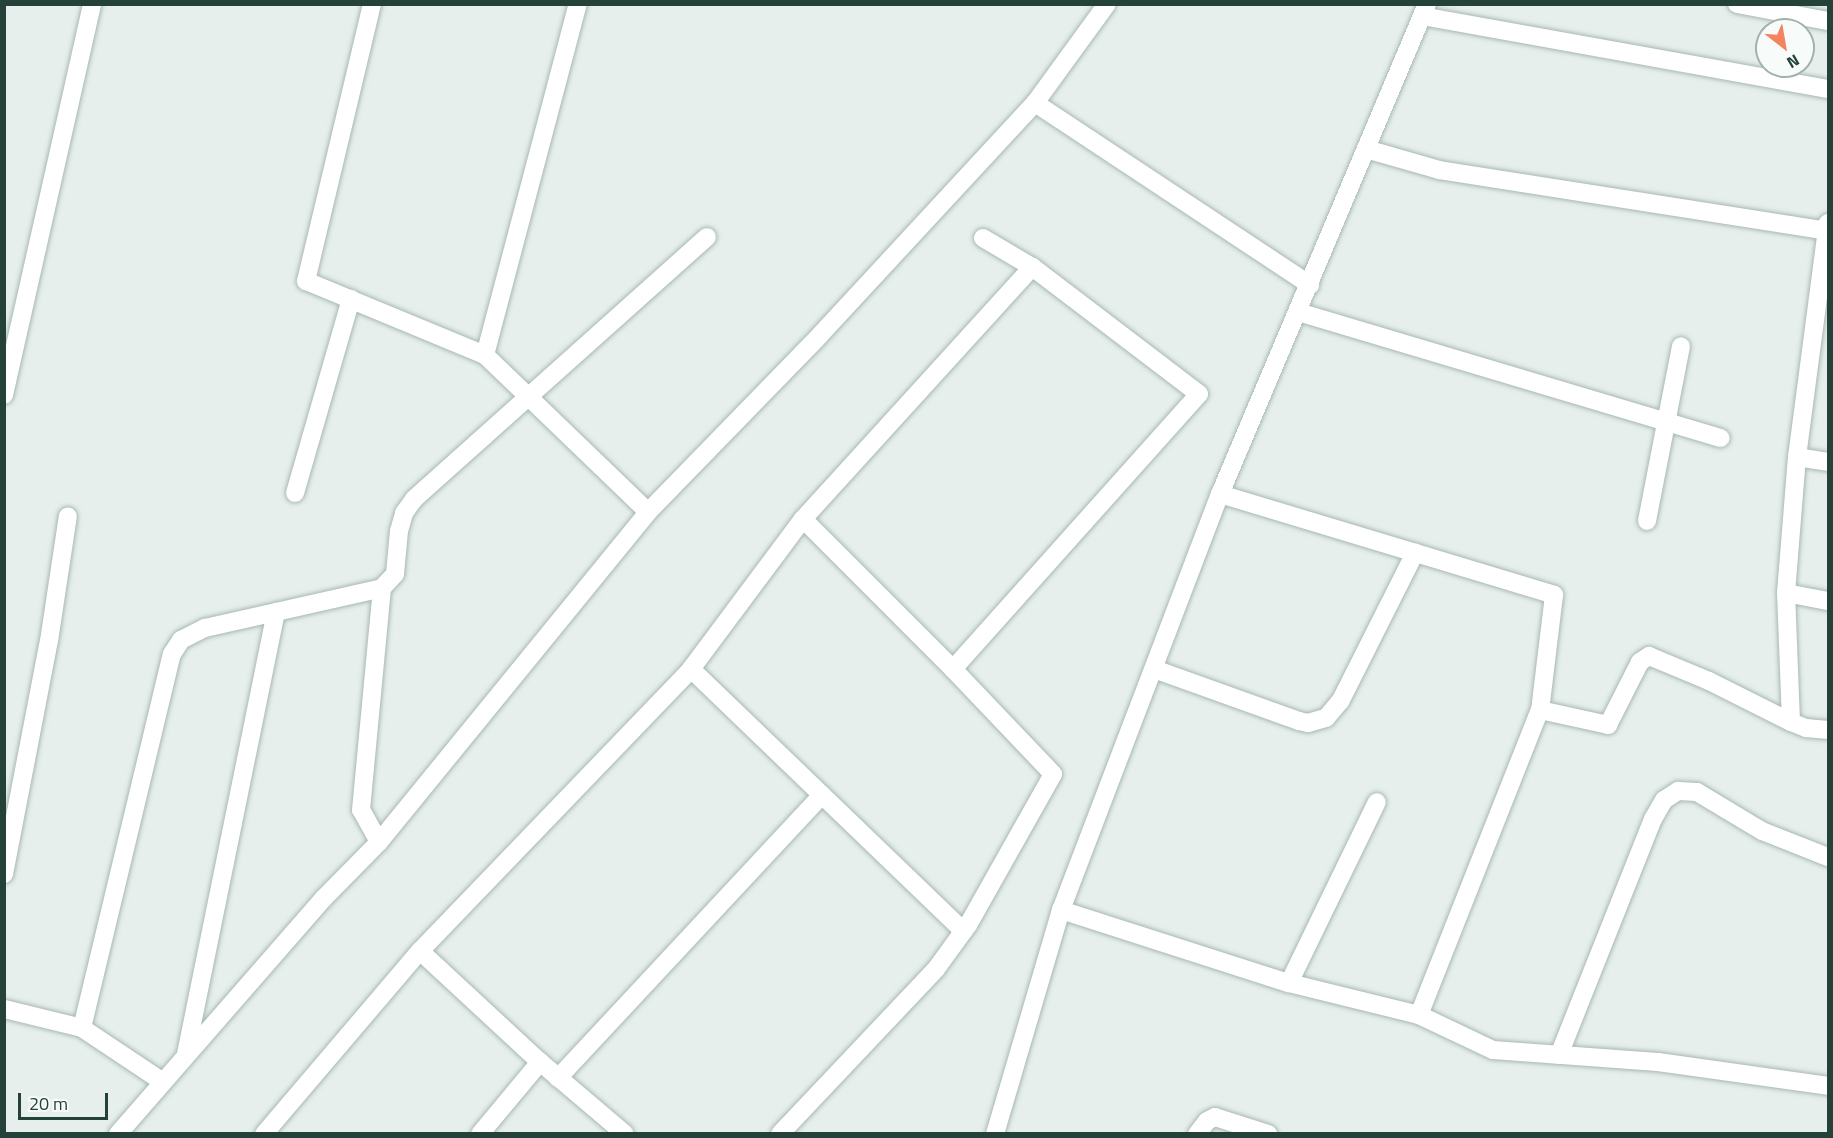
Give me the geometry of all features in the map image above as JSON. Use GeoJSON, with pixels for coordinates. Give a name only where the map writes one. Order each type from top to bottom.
{"type":"FeatureCollection","features":[{"type":"Feature","properties":{"kind":"street"},"geometry":{"type":"LineString","coordinates":[[4,395],[92,4]]}},
{"type":"Feature","properties":{"kind":"street"},"geometry":{"type":"LineString","coordinates":[[372,4],[306,281],[485,355],[648,512]]}},
{"type":"Feature","properties":{"kind":"street"},"geometry":{"type":"LineString","coordinates":[[485,355],[578,4]]}},
{"type":"Feature","properties":{"kind":"street"},"geometry":{"type":"LineString","coordinates":[[118,1134],[324,898],[379,843],[648,512],[820,335],[1035,103],[1107,4]]}},
{"type":"Feature","properties":{"kind":"street"},"geometry":{"type":"LineString","coordinates":[[1737,4],[1828,21]]}},
{"type":"Feature","properties":{"kind":"street"},"geometry":{"type":"LineString","coordinates":[[995,1134],[1061,910],[1220,494],[1299,312],[1424,10],[1828,88]]}},
{"type":"Feature","properties":{"kind":"street"},"geometry":{"type":"LineString","coordinates":[[1035,103],[1310,285]]}},
{"type":"Feature","properties":{"kind":"street"},"geometry":{"type":"LineString","coordinates":[[1366,149],[1439,170],[1828,228],[1797,457],[1786,593],[1791,722]]}},
{"type":"Feature","properties":{"kind":"street"},"geometry":{"type":"LineString","coordinates":[[82,1028],[172,654],[181,640],[192,633],[382,588],[395,574],[399,531],[404,513],[414,499],[530,399],[707,237]]}},
{"type":"Feature","properties":{"kind":"street"},"geometry":{"type":"LineString","coordinates":[[953,669],[1199,394],[1032,267],[983,238]]}},
{"type":"Feature","properties":{"kind":"street"},"geometry":{"type":"LineString","coordinates":[[264,1134],[420,951],[691,669],[803,519],[1032,267]]}},
{"type":"Feature","properties":{"kind":"street"},"geometry":{"type":"LineString","coordinates":[[295,493],[351,299]]}},
{"type":"Feature","properties":{"kind":"street"},"geometry":{"type":"LineString","coordinates":[[1299,312],[1721,438]]}},
{"type":"Feature","properties":{"kind":"street"},"geometry":{"type":"LineString","coordinates":[[1647,521],[1681,346]]}},
{"type":"Feature","properties":{"kind":"street"},"geometry":{"type":"LineString","coordinates":[[1797,457],[1828,462]]}},
{"type":"Feature","properties":{"kind":"street"},"geometry":{"type":"LineString","coordinates":[[1220,494],[1554,595],[1540,710],[1419,1016]]}},
{"type":"Feature","properties":{"kind":"street"},"geometry":{"type":"LineString","coordinates":[[4,874],[49,641],[68,516]]}},
{"type":"Feature","properties":{"kind":"street"},"geometry":{"type":"LineString","coordinates":[[780,1134],[936,969],[963,931],[1053,774],[953,669],[803,519]]}},
{"type":"Feature","properties":{"kind":"street"},"geometry":{"type":"LineString","coordinates":[[1154,669],[1299,721],[1308,723],[1326,718],[1341,700],[1415,553]]}},
{"type":"Feature","properties":{"kind":"street"},"geometry":{"type":"LineString","coordinates":[[379,843],[361,810],[382,588]]}},
{"type":"Feature","properties":{"kind":"street"},"geometry":{"type":"LineString","coordinates":[[1786,593],[1828,602]]}},
{"type":"Feature","properties":{"kind":"street"},"geometry":{"type":"LineString","coordinates":[[186,1055],[276,612]]}},
{"type":"Feature","properties":{"kind":"street"},"geometry":{"type":"LineString","coordinates":[[1540,710],[1608,724],[1640,662],[1649,656],[1708,681],[1791,722],[1806,728],[1828,730]]}},
{"type":"Feature","properties":{"kind":"street"},"geometry":{"type":"LineString","coordinates":[[691,669],[963,931]]}},
{"type":"Feature","properties":{"kind":"street"},"geometry":{"type":"LineString","coordinates":[[1559,1055],[1653,819],[1664,800],[1678,791],[1696,792],[1762,831],[1828,857]]}},
{"type":"Feature","properties":{"kind":"street"},"geometry":{"type":"LineString","coordinates":[[558,1078],[822,795]]}},
{"type":"Feature","properties":{"kind":"street"},"geometry":{"type":"LineString","coordinates":[[1289,983],[1377,802]]}},
{"type":"Feature","properties":{"kind":"street"},"geometry":{"type":"LineString","coordinates":[[1061,910],[1289,983],[1419,1016],[1493,1050],[1658,1062],[1828,1086]]}},
{"type":"Feature","properties":{"kind":"street"},"geometry":{"type":"LineString","coordinates":[[420,951],[540,1062],[625,1134]]}},
{"type":"Feature","properties":{"kind":"street"},"geometry":{"type":"LineString","coordinates":[[4,1009],[82,1028],[163,1082]]}},
{"type":"Feature","properties":{"kind":"street"},"geometry":{"type":"LineString","coordinates":[[480,1134],[540,1062]]}},
{"type":"Feature","properties":{"kind":"street"},"geometry":{"type":"LineString","coordinates":[[1197,1134],[1207,1121],[1215,1117],[1268,1134]]}}]}
